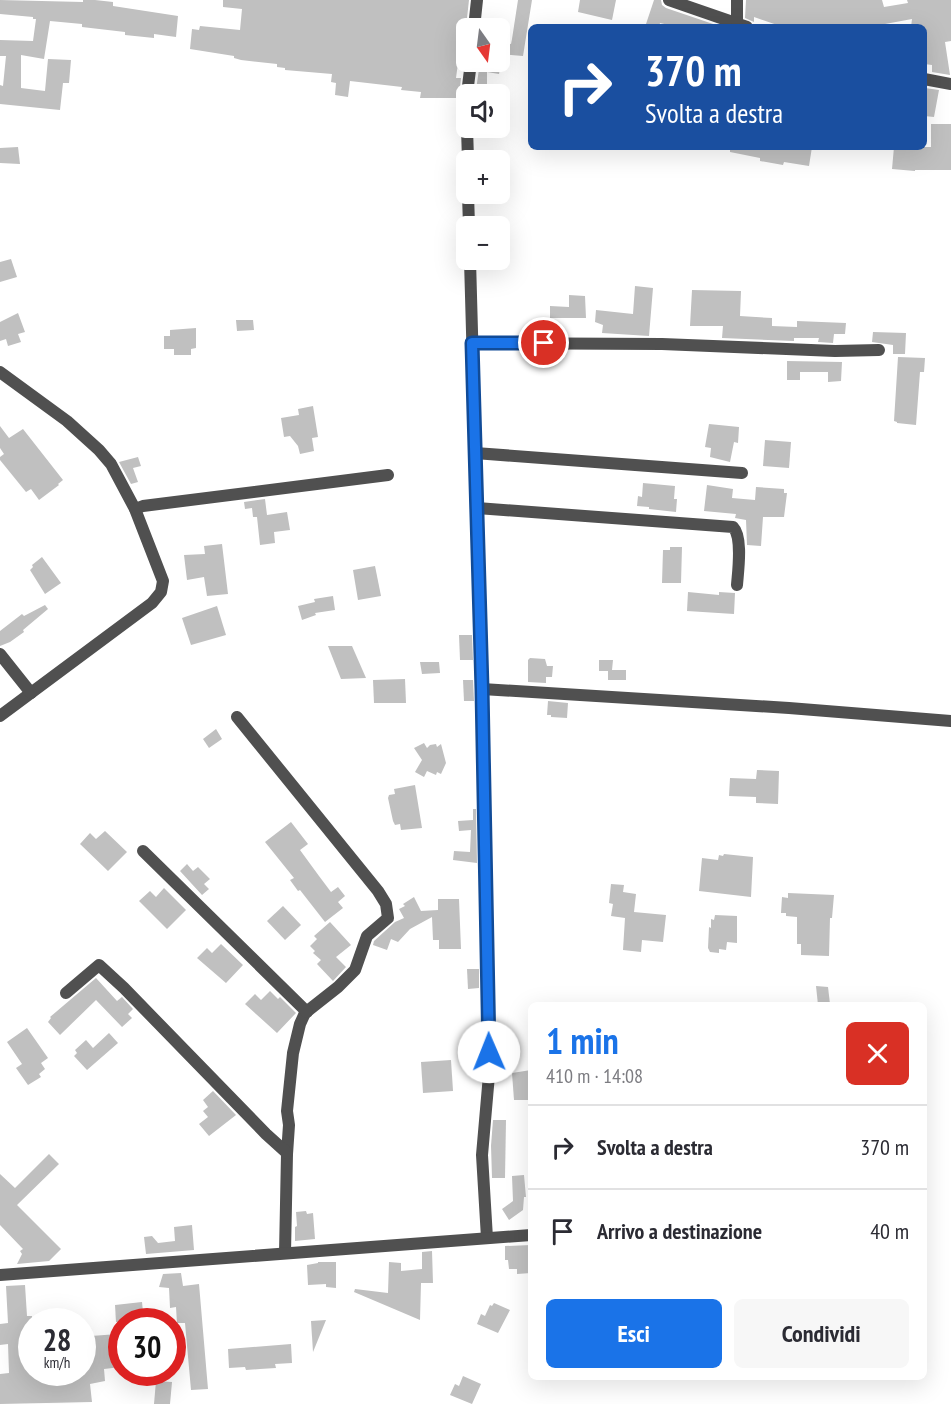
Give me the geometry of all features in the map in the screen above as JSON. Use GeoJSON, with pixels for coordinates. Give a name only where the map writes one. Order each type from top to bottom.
{"type":"FeatureCollection","features":[{"type":"Feature","properties":{"kind":"street"},"geometry":{"type":"LineString","coordinates":[[475,18],[477,0]]}},
{"type":"Feature","properties":{"kind":"street"},"geometry":{"type":"LineString","coordinates":[[669,0],[739,24]]}},
{"type":"Feature","properties":{"kind":"street"},"geometry":{"type":"LineString","coordinates":[[737,0],[742,24]]}},
{"type":"Feature","properties":{"kind":"street"},"geometry":{"type":"LineString","coordinates":[[927,80],[951,84]]}},
{"type":"Feature","properties":{"kind":"street"},"geometry":{"type":"LineString","coordinates":[[470,270],[482,689],[489,1075],[482,1155],[487,1238]]}},
{"type":"Feature","properties":{"kind":"street"},"geometry":{"type":"LineString","coordinates":[[472,343],[662,344],[835,351],[879,350]]}},
{"type":"Feature","properties":{"kind":"street"},"geometry":{"type":"LineString","coordinates":[[0,372],[67,421],[111,464],[135,509],[163,581],[161,592],[152,603],[0,716]]}},
{"type":"Feature","properties":{"kind":"street"},"geometry":{"type":"LineString","coordinates":[[476,453],[742,473]]}},
{"type":"Feature","properties":{"kind":"street"},"geometry":{"type":"LineString","coordinates":[[135,509],[143,506],[388,475]]}},
{"type":"Feature","properties":{"kind":"street"},"geometry":{"type":"LineString","coordinates":[[477,508],[733,527],[737,531],[739,542],[737,585]]}},
{"type":"Feature","properties":{"kind":"street"},"geometry":{"type":"LineString","coordinates":[[0,654],[31,693]]}},
{"type":"Feature","properties":{"kind":"street"},"geometry":{"type":"LineString","coordinates":[[482,689],[789,708],[951,721]]}},
{"type":"Feature","properties":{"kind":"street"},"geometry":{"type":"LineString","coordinates":[[237,717],[378,891],[388,912],[384,923],[372,930],[368,936],[355,970],[307,1012],[300,1024],[293,1053],[287,1111],[289,1125],[285,1253]]}},
{"type":"Feature","properties":{"kind":"street"},"geometry":{"type":"LineString","coordinates":[[143,851],[307,1012]]}},
{"type":"Feature","properties":{"kind":"street"},"geometry":{"type":"LineString","coordinates":[[66,993],[99,965],[287,1153]]}},
{"type":"Feature","properties":{"kind":"street"},"geometry":{"type":"LineString","coordinates":[[0,1275],[528,1235]]}},
{"type":"Feature","properties":{"kind":"building"},"geometry":{"type":"Polygon","coordinates":[[[0,0],[113,2],[113,6],[178,16],[176,37],[154,34],[154,38],[125,35],[125,32],[50,21],[44,59],[21,55],[21,88],[45,91],[48,59],[71,60],[69,83],[63,83],[60,110],[0,104],[0,85],[3,86],[6,56],[0,56],[0,40],[33,41],[36,19],[0,14],[0,0]]]}},
{"type":"Feature","properties":{"kind":"building"},"geometry":{"type":"Polygon","coordinates":[[[223,0],[469,0],[467,18],[456,18],[456,78],[461,78],[460,84],[456,84],[456,98],[420,98],[421,92],[401,90],[402,87],[350,81],[348,97],[335,95],[336,83],[331,82],[332,74],[285,70],[285,68],[277,67],[277,64],[241,60],[234,56],[190,49],[192,29],[199,30],[200,26],[240,30],[242,9],[223,7],[223,0]]]}},
{"type":"Feature","properties":{"kind":"building"},"geometry":{"type":"Polygon","coordinates":[[[518,0],[532,0],[523,56],[510,55],[518,0]]]}},
{"type":"Feature","properties":{"kind":"building"},"geometry":{"type":"Polygon","coordinates":[[[580,0],[616,0],[612,20],[578,12],[580,0]]]}},
{"type":"Feature","properties":{"kind":"building"},"geometry":{"type":"Polygon","coordinates":[[[654,0],[661,0],[662,5],[666,8],[713,24],[660,23],[646,24],[654,0]]]}},
{"type":"Feature","properties":{"kind":"building"},"geometry":{"type":"Polygon","coordinates":[[[746,0],[882,0],[884,7],[908,3],[907,0],[951,0],[951,41],[945,42],[950,75],[932,72],[932,65],[927,64],[927,24],[911,24],[912,19],[885,24],[774,24],[754,17],[754,22],[745,18],[746,0]]]}},
{"type":"Feature","properties":{"kind":"building"},"geometry":{"type":"Polygon","coordinates":[[[479,72],[487,72],[487,84],[477,84],[479,72]]]}},
{"type":"Feature","properties":{"kind":"building"},"geometry":{"type":"Polygon","coordinates":[[[927,88],[939,90],[934,117],[927,116],[927,88]]]}},
{"type":"Feature","properties":{"kind":"building"},"geometry":{"type":"Polygon","coordinates":[[[931,124],[951,124],[951,170],[892,169],[894,150],[927,150],[927,147],[931,147],[931,124]]]}},
{"type":"Feature","properties":{"kind":"building"},"geometry":{"type":"Polygon","coordinates":[[[18,147],[20,164],[0,163],[0,148],[18,147]]]}},
{"type":"Feature","properties":{"kind":"building"},"geometry":{"type":"Polygon","coordinates":[[[730,150],[812,150],[809,166],[760,161],[760,158],[730,152],[730,150]]]}},
{"type":"Feature","properties":{"kind":"building"},"geometry":{"type":"Polygon","coordinates":[[[11,259],[17,277],[0,282],[0,262],[11,259]]]}},
{"type":"Feature","properties":{"kind":"building"},"geometry":{"type":"Polygon","coordinates":[[[635,286],[653,288],[649,336],[602,333],[603,325],[595,322],[596,310],[633,314],[635,286]]]}},
{"type":"Feature","properties":{"kind":"building"},"geometry":{"type":"Polygon","coordinates":[[[692,290],[741,291],[740,316],[772,318],[772,326],[797,327],[797,321],[846,323],[845,334],[834,334],[833,343],[818,342],[819,338],[794,338],[794,341],[722,338],[723,326],[690,326],[692,290]]]}},
{"type":"Feature","properties":{"kind":"building"},"geometry":{"type":"Polygon","coordinates":[[[569,295],[585,296],[586,318],[550,318],[550,306],[569,307],[569,295]]]}},
{"type":"Feature","properties":{"kind":"building"},"geometry":{"type":"Polygon","coordinates":[[[18,313],[25,332],[18,334],[21,342],[8,346],[6,339],[0,341],[0,322],[18,313]]]}},
{"type":"Feature","properties":{"kind":"building"},"geometry":{"type":"Polygon","coordinates":[[[236,320],[253,320],[254,330],[237,331],[236,320]]]}},
{"type":"Feature","properties":{"kind":"building"},"geometry":{"type":"Polygon","coordinates":[[[196,328],[196,348],[191,349],[191,355],[174,355],[174,349],[164,349],[164,336],[170,336],[170,330],[196,328]]]}},
{"type":"Feature","properties":{"kind":"building"},"geometry":{"type":"Polygon","coordinates":[[[873,332],[906,333],[905,354],[893,354],[893,345],[872,342],[873,332]]]}},
{"type":"Feature","properties":{"kind":"building"},"geometry":{"type":"Polygon","coordinates":[[[898,357],[925,358],[924,372],[920,372],[916,425],[894,421],[898,357]]]}},
{"type":"Feature","properties":{"kind":"building"},"geometry":{"type":"Polygon","coordinates":[[[787,361],[842,362],[841,381],[828,382],[828,372],[800,372],[800,380],[787,380],[787,361]]]}},
{"type":"Feature","properties":{"kind":"building"},"geometry":{"type":"Polygon","coordinates":[[[313,406],[318,437],[312,438],[314,451],[300,454],[298,446],[290,436],[284,437],[281,418],[299,415],[298,409],[313,406]]]}},
{"type":"Feature","properties":{"kind":"building"},"geometry":{"type":"Polygon","coordinates":[[[709,424],[739,427],[738,443],[734,442],[730,462],[710,457],[711,448],[705,447],[709,424]]]}},
{"type":"Feature","properties":{"kind":"building"},"geometry":{"type":"Polygon","coordinates":[[[0,426],[9,438],[23,429],[63,480],[39,500],[31,489],[26,492],[0,460],[4,454],[0,448],[0,426]]]}},
{"type":"Feature","properties":{"kind":"building"},"geometry":{"type":"Polygon","coordinates":[[[765,440],[791,442],[789,468],[763,466],[765,440]]]}},
{"type":"Feature","properties":{"kind":"building"},"geometry":{"type":"Polygon","coordinates":[[[138,457],[141,466],[133,468],[138,482],[131,484],[119,462],[138,457]]]}},
{"type":"Feature","properties":{"kind":"building"},"geometry":{"type":"Polygon","coordinates":[[[643,483],[675,486],[676,512],[637,506],[638,496],[642,497],[643,483]]]}},
{"type":"Feature","properties":{"kind":"building"},"geometry":{"type":"Polygon","coordinates":[[[707,485],[733,489],[732,498],[755,500],[756,487],[784,489],[784,493],[787,493],[784,517],[763,517],[761,546],[747,545],[746,520],[735,518],[736,514],[704,511],[707,485]]]}},
{"type":"Feature","properties":{"kind":"building"},"geometry":{"type":"Polygon","coordinates":[[[265,499],[267,515],[287,512],[290,530],[274,532],[275,543],[260,545],[257,517],[253,517],[252,508],[245,509],[244,502],[265,499]]]}},
{"type":"Feature","properties":{"kind":"building"},"geometry":{"type":"Polygon","coordinates":[[[222,544],[228,594],[207,596],[204,577],[187,580],[184,555],[205,554],[204,546],[222,544]]]}},
{"type":"Feature","properties":{"kind":"building"},"geometry":{"type":"Polygon","coordinates":[[[670,547],[682,547],[681,583],[662,583],[663,550],[670,550],[670,547]]]}},
{"type":"Feature","properties":{"kind":"building"},"geometry":{"type":"Polygon","coordinates":[[[42,557],[61,583],[45,594],[30,570],[32,565],[42,557]]]}},
{"type":"Feature","properties":{"kind":"building"},"geometry":{"type":"Polygon","coordinates":[[[375,566],[381,596],[358,600],[353,570],[375,566]]]}},
{"type":"Feature","properties":{"kind":"building"},"geometry":{"type":"Polygon","coordinates":[[[688,592],[719,595],[719,592],[735,593],[734,614],[687,611],[688,592]]]}},
{"type":"Feature","properties":{"kind":"building"},"geometry":{"type":"Polygon","coordinates":[[[333,596],[335,610],[315,613],[316,615],[302,620],[298,606],[315,602],[314,599],[333,596]]]}},
{"type":"Feature","properties":{"kind":"building"},"geometry":{"type":"Polygon","coordinates":[[[45,605],[48,609],[23,630],[24,632],[0,646],[0,631],[22,614],[24,616],[45,605]]]}},
{"type":"Feature","properties":{"kind":"building"},"geometry":{"type":"Polygon","coordinates":[[[217,606],[226,635],[191,645],[182,618],[217,606]]]}},
{"type":"Feature","properties":{"kind":"building"},"geometry":{"type":"Polygon","coordinates":[[[459,635],[472,635],[473,660],[460,660],[459,635]]]}},
{"type":"Feature","properties":{"kind":"building"},"geometry":{"type":"Polygon","coordinates":[[[328,646],[352,646],[366,678],[341,679],[328,646]]]}},
{"type":"Feature","properties":{"kind":"building"},"geometry":{"type":"Polygon","coordinates":[[[530,658],[545,659],[547,666],[553,666],[552,677],[546,677],[546,683],[528,682],[528,660],[530,658]]]}},
{"type":"Feature","properties":{"kind":"building"},"geometry":{"type":"Polygon","coordinates":[[[599,660],[613,660],[612,670],[626,670],[626,680],[608,680],[608,671],[599,671],[599,660]]]}},
{"type":"Feature","properties":{"kind":"building"},"geometry":{"type":"Polygon","coordinates":[[[420,662],[439,662],[440,673],[422,674],[420,662]]]}},
{"type":"Feature","properties":{"kind":"building"},"geometry":{"type":"Polygon","coordinates":[[[405,679],[406,703],[374,703],[373,680],[405,679]]]}},
{"type":"Feature","properties":{"kind":"building"},"geometry":{"type":"Polygon","coordinates":[[[463,680],[473,680],[474,701],[464,701],[463,680]]]}},
{"type":"Feature","properties":{"kind":"building"},"geometry":{"type":"Polygon","coordinates":[[[548,701],[568,703],[567,718],[547,715],[548,701]]]}},
{"type":"Feature","properties":{"kind":"building"},"geometry":{"type":"Polygon","coordinates":[[[216,729],[222,739],[209,748],[203,739],[216,729]]]}},
{"type":"Feature","properties":{"kind":"building"},"geometry":{"type":"Polygon","coordinates":[[[424,743],[427,748],[430,745],[436,744],[437,747],[441,744],[446,763],[441,774],[437,772],[436,775],[427,771],[424,777],[415,772],[422,760],[414,748],[424,743]]]}},
{"type":"Feature","properties":{"kind":"building"},"geometry":{"type":"Polygon","coordinates":[[[757,770],[779,771],[778,804],[756,803],[756,797],[729,796],[730,778],[756,779],[757,770]]]}},
{"type":"Feature","properties":{"kind":"building"},"geometry":{"type":"Polygon","coordinates":[[[415,785],[422,828],[401,830],[400,824],[395,825],[393,821],[388,798],[389,795],[395,794],[394,789],[415,785]]]}},
{"type":"Feature","properties":{"kind":"building"},"geometry":{"type":"Polygon","coordinates":[[[473,809],[476,809],[477,863],[453,860],[454,851],[470,852],[471,830],[459,831],[458,821],[473,820],[473,809]]]}},
{"type":"Feature","properties":{"kind":"building"},"geometry":{"type":"Polygon","coordinates":[[[291,822],[308,844],[300,850],[331,892],[338,887],[345,896],[338,902],[343,908],[325,922],[300,890],[298,891],[290,880],[294,878],[265,842],[291,822]]]}},
{"type":"Feature","properties":{"kind":"building"},"geometry":{"type":"Polygon","coordinates":[[[105,831],[127,852],[108,871],[80,844],[90,833],[96,839],[105,831]]]}},
{"type":"Feature","properties":{"kind":"building"},"geometry":{"type":"Polygon","coordinates":[[[719,855],[753,857],[751,897],[699,891],[702,858],[718,860],[719,855]]]}},
{"type":"Feature","properties":{"kind":"building"},"geometry":{"type":"Polygon","coordinates":[[[187,864],[193,871],[198,867],[210,879],[204,884],[209,889],[202,895],[180,871],[187,864]]]}},
{"type":"Feature","properties":{"kind":"building"},"geometry":{"type":"Polygon","coordinates":[[[611,884],[624,885],[623,892],[636,894],[634,912],[666,915],[663,942],[642,940],[641,952],[623,950],[625,918],[611,916],[613,904],[609,903],[611,884]]]}},
{"type":"Feature","properties":{"kind":"building"},"geometry":{"type":"Polygon","coordinates":[[[164,888],[186,910],[167,929],[139,901],[150,891],[156,897],[164,888]]]}},
{"type":"Feature","properties":{"kind":"building"},"geometry":{"type":"Polygon","coordinates":[[[788,893],[834,895],[832,918],[830,918],[829,956],[801,955],[801,944],[797,944],[797,917],[781,913],[782,897],[788,898],[788,893]]]}},
{"type":"Feature","properties":{"kind":"building"},"geometry":{"type":"Polygon","coordinates":[[[414,897],[421,911],[438,910],[438,899],[459,899],[461,949],[439,949],[439,940],[433,940],[432,917],[410,929],[398,942],[391,939],[387,950],[373,945],[374,941],[395,922],[404,918],[399,909],[414,897]]]}},
{"type":"Feature","properties":{"kind":"building"},"geometry":{"type":"Polygon","coordinates":[[[283,906],[301,925],[285,940],[267,921],[283,906]]]}},
{"type":"Feature","properties":{"kind":"building"},"geometry":{"type":"Polygon","coordinates":[[[715,915],[737,916],[737,943],[727,942],[726,950],[719,949],[719,953],[710,952],[708,948],[709,927],[711,928],[711,919],[714,920],[715,915]]]}},
{"type":"Feature","properties":{"kind":"building"},"geometry":{"type":"Polygon","coordinates":[[[330,922],[351,945],[336,957],[346,967],[333,981],[317,964],[321,960],[313,953],[315,951],[310,946],[317,939],[314,936],[330,922]]]}},
{"type":"Feature","properties":{"kind":"building"},"geometry":{"type":"Polygon","coordinates":[[[221,944],[243,965],[226,983],[197,958],[207,948],[212,953],[221,944]]]}},
{"type":"Feature","properties":{"kind":"building"},"geometry":{"type":"Polygon","coordinates":[[[467,969],[479,969],[479,988],[468,989],[467,969]]]}},
{"type":"Feature","properties":{"kind":"building"},"geometry":{"type":"Polygon","coordinates":[[[96,978],[117,1001],[122,997],[133,1009],[128,1014],[132,1018],[122,1027],[96,1000],[60,1035],[48,1022],[50,1017],[96,978]]]}},
{"type":"Feature","properties":{"kind":"building"},"geometry":{"type":"Polygon","coordinates":[[[816,986],[828,987],[830,1002],[818,1002],[816,986]]]}},
{"type":"Feature","properties":{"kind":"building"},"geometry":{"type":"Polygon","coordinates":[[[270,991],[278,999],[280,997],[296,1013],[277,1033],[245,1004],[255,994],[261,1000],[270,991]]]}},
{"type":"Feature","properties":{"kind":"building"},"geometry":{"type":"Polygon","coordinates":[[[27,1028],[48,1058],[41,1063],[45,1069],[39,1074],[41,1077],[28,1085],[16,1068],[22,1064],[7,1042],[27,1028]]]}},
{"type":"Feature","properties":{"kind":"building"},"geometry":{"type":"Polygon","coordinates":[[[109,1033],[118,1043],[87,1070],[74,1056],[77,1053],[75,1050],[86,1040],[93,1048],[109,1033]]]}},
{"type":"Feature","properties":{"kind":"building"},"geometry":{"type":"Polygon","coordinates":[[[451,1060],[453,1091],[423,1093],[421,1062],[451,1060]]]}},
{"type":"Feature","properties":{"kind":"building"},"geometry":{"type":"Polygon","coordinates":[[[528,1070],[528,1100],[514,1100],[512,1073],[528,1070]]]}},
{"type":"Feature","properties":{"kind":"building"},"geometry":{"type":"Polygon","coordinates":[[[213,1091],[236,1115],[209,1136],[199,1124],[208,1117],[203,1111],[208,1107],[203,1100],[213,1091]]]}},
{"type":"Feature","properties":{"kind":"building"},"geometry":{"type":"Polygon","coordinates":[[[493,1120],[506,1120],[505,1178],[492,1178],[493,1120]]]}},
{"type":"Feature","properties":{"kind":"building"},"geometry":{"type":"Polygon","coordinates":[[[49,1154],[59,1164],[17,1205],[61,1249],[49,1261],[17,1264],[22,1254],[20,1251],[23,1249],[0,1225],[0,1174],[15,1188],[49,1154]]]}},
{"type":"Feature","properties":{"kind":"building"},"geometry":{"type":"Polygon","coordinates":[[[524,1175],[526,1197],[524,1197],[523,1210],[509,1220],[502,1209],[513,1201],[512,1176],[524,1175]]]}},
{"type":"Feature","properties":{"kind":"building"},"geometry":{"type":"Polygon","coordinates":[[[306,1211],[307,1214],[313,1213],[315,1239],[295,1241],[296,1212],[306,1211]]]}},
{"type":"Feature","properties":{"kind":"building"},"geometry":{"type":"Polygon","coordinates":[[[192,1225],[194,1250],[146,1254],[144,1237],[152,1236],[158,1243],[175,1241],[174,1227],[192,1225]]]}},
{"type":"Feature","properties":{"kind":"building"},"geometry":{"type":"Polygon","coordinates":[[[528,1245],[528,1273],[517,1274],[517,1269],[509,1269],[508,1260],[505,1260],[505,1246],[528,1245]]]}},
{"type":"Feature","properties":{"kind":"building"},"geometry":{"type":"Polygon","coordinates":[[[432,1251],[433,1283],[421,1283],[420,1320],[354,1292],[355,1289],[388,1293],[389,1262],[401,1263],[401,1271],[422,1269],[422,1252],[432,1251]]]}},
{"type":"Feature","properties":{"kind":"building"},"geometry":{"type":"Polygon","coordinates":[[[318,1262],[336,1262],[336,1288],[326,1287],[326,1284],[308,1285],[307,1265],[318,1262]]]}},
{"type":"Feature","properties":{"kind":"building"},"geometry":{"type":"Polygon","coordinates":[[[181,1273],[183,1286],[199,1284],[208,1389],[191,1390],[186,1308],[170,1308],[169,1288],[159,1287],[163,1274],[181,1273]]]}},
{"type":"Feature","properties":{"kind":"building"},"geometry":{"type":"Polygon","coordinates":[[[25,1285],[26,1308],[18,1308],[18,1386],[90,1386],[92,1402],[0,1404],[0,1374],[9,1373],[8,1344],[0,1345],[0,1324],[8,1323],[6,1286],[25,1285]]]}},
{"type":"Feature","properties":{"kind":"building"},"geometry":{"type":"Polygon","coordinates":[[[142,1302],[143,1308],[115,1308],[115,1305],[142,1302]]]}},
{"type":"Feature","properties":{"kind":"building"},"geometry":{"type":"Polygon","coordinates":[[[494,1303],[510,1310],[498,1333],[477,1324],[481,1314],[485,1316],[490,1305],[494,1303]]]}},
{"type":"Feature","properties":{"kind":"building"},"geometry":{"type":"Polygon","coordinates":[[[326,1320],[313,1352],[311,1321],[326,1320]]]}},
{"type":"Feature","properties":{"kind":"building"},"geometry":{"type":"Polygon","coordinates":[[[108,1335],[108,1369],[104,1369],[105,1381],[96,1383],[96,1336],[108,1335]]]}},
{"type":"Feature","properties":{"kind":"building"},"geometry":{"type":"Polygon","coordinates":[[[291,1344],[292,1363],[275,1364],[276,1368],[246,1370],[245,1367],[229,1368],[228,1349],[291,1344]]]}},
{"type":"Feature","properties":{"kind":"building"},"geometry":{"type":"Polygon","coordinates":[[[463,1376],[481,1384],[472,1404],[450,1395],[455,1384],[459,1386],[463,1376]]]}},
{"type":"Feature","properties":{"kind":"building"},"geometry":{"type":"Polygon","coordinates":[[[156,1386],[172,1386],[170,1404],[154,1404],[156,1386]]]}},
{"type":"Feature","properties":{"kind":"route"},"geometry":{"type":"LineString","coordinates":[[489,1052],[472,343],[544,343]]}}]}
